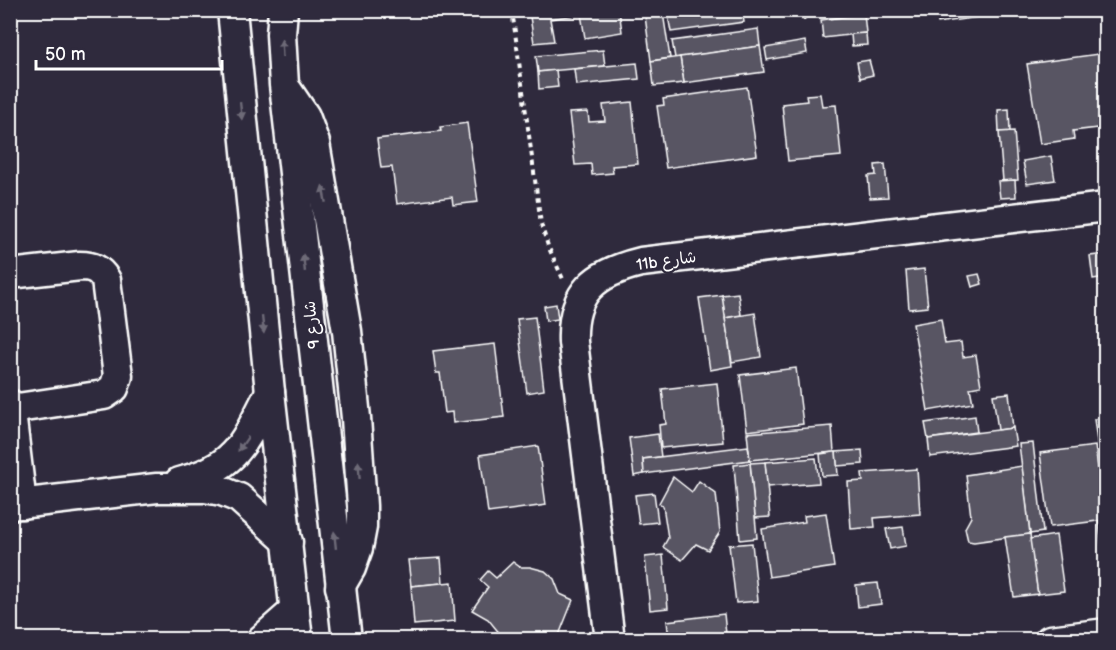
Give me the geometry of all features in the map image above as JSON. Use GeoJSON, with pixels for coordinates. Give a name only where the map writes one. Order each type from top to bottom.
{"type":"FeatureCollection","features":[{"type":"Feature","properties":{"kind":"street"},"geometry":{"type":"LineString","coordinates":[[232,10],[270,392],[298,639]]}},
{"type":"Feature","properties":{"kind":"street","name":"شارع 9"},"geometry":{"type":"LineString","coordinates":[[283,10],[281,34],[284,85],[347,639]]}},
{"type":"Feature","properties":{"kind":"street","name":"11b شارع"},"geometry":{"type":"LineString","coordinates":[[577,303],[589,287],[604,275],[641,262],[1106,207]]}},
{"type":"Feature","properties":{"kind":"street"},"geometry":{"type":"LineString","coordinates":[[10,274],[80,266],[91,266],[100,271],[106,280],[118,376],[114,388],[104,395],[11,409]]}},
{"type":"Feature","properties":{"kind":"street"},"geometry":{"type":"LineString","coordinates":[[577,303],[572,322],[573,342],[610,639]]}},
{"type":"Feature","properties":{"kind":"street"},"geometry":{"type":"LineString","coordinates":[[157,488],[203,476],[221,466],[236,453],[248,436],[270,392]]}},
{"type":"Feature","properties":{"kind":"street"},"geometry":{"type":"LineString","coordinates":[[10,404],[16,505],[157,488],[205,488],[222,491],[239,498],[288,542]]}},
{"type":"Feature","properties":{"kind":"street"},"geometry":{"type":"LineString","coordinates":[[261,639],[295,610]]}},
{"type":"Feature","properties":{"kind":"street"},"geometry":{"type":"LineString","coordinates":[[1050,639],[1106,633]]}},
{"type":"Feature","properties":{"kind":"path"},"geometry":{"type":"LineString","coordinates":[[512,10],[541,224],[557,268],[577,303]]}},
{"type":"Feature","properties":{"kind":"path"},"geometry":{"type":"LineString","coordinates":[[879,10],[881,19]]}},
{"type":"Feature","properties":{"kind":"building"},"geometry":{"type":"Polygon","coordinates":[[[529,10],[619,10],[622,32],[585,38],[581,14],[550,19],[554,41],[534,43],[529,10]]]}},
{"type":"Feature","properties":{"kind":"building"},"geometry":{"type":"Polygon","coordinates":[[[667,10],[742,10],[744,22],[671,32],[667,10]]]}},
{"type":"Feature","properties":{"kind":"building"},"geometry":{"type":"Polygon","coordinates":[[[790,10],[811,10],[804,20],[790,10]]]}},
{"type":"Feature","properties":{"kind":"building"},"geometry":{"type":"Polygon","coordinates":[[[937,10],[1006,10],[1007,13],[938,23],[937,10]]]}},
{"type":"Feature","properties":{"kind":"building"},"geometry":{"type":"Polygon","coordinates":[[[663,13],[670,58],[651,61],[645,16],[663,13]]]}},
{"type":"Feature","properties":{"kind":"building"},"geometry":{"type":"Polygon","coordinates":[[[864,14],[866,33],[823,38],[821,20],[864,14]]]}},
{"type":"Feature","properties":{"kind":"building"},"geometry":{"type":"Polygon","coordinates":[[[758,29],[760,46],[675,58],[672,41],[758,29]]]}},
{"type":"Feature","properties":{"kind":"building"},"geometry":{"type":"Polygon","coordinates":[[[866,33],[867,45],[852,46],[851,34],[866,33]]]}},
{"type":"Feature","properties":{"kind":"building"},"geometry":{"type":"Polygon","coordinates":[[[805,41],[807,53],[767,60],[765,48],[805,41]]]}},
{"type":"Feature","properties":{"kind":"building"},"geometry":{"type":"Polygon","coordinates":[[[760,46],[764,72],[684,83],[680,57],[760,46]]]}},
{"type":"Feature","properties":{"kind":"building"},"geometry":{"type":"Polygon","coordinates":[[[603,50],[605,66],[538,72],[536,56],[603,50]]]}},
{"type":"Feature","properties":{"kind":"building"},"geometry":{"type":"Polygon","coordinates":[[[1105,53],[1106,127],[1073,131],[1074,139],[1040,144],[1027,64],[1105,53]]]}},
{"type":"Feature","properties":{"kind":"building"},"geometry":{"type":"Polygon","coordinates":[[[680,57],[684,83],[654,86],[651,61],[680,57]]]}},
{"type":"Feature","properties":{"kind":"building"},"geometry":{"type":"Polygon","coordinates":[[[869,60],[873,75],[860,78],[857,62],[869,60]]]}},
{"type":"Feature","properties":{"kind":"building"},"geometry":{"type":"Polygon","coordinates":[[[637,63],[639,79],[576,85],[574,69],[637,63]]]}},
{"type":"Feature","properties":{"kind":"building"},"geometry":{"type":"Polygon","coordinates":[[[556,70],[558,87],[539,89],[538,72],[556,70]]]}},
{"type":"Feature","properties":{"kind":"building"},"geometry":{"type":"Polygon","coordinates":[[[747,87],[757,155],[666,168],[657,106],[664,105],[663,99],[747,87]]]}},
{"type":"Feature","properties":{"kind":"building"},"geometry":{"type":"Polygon","coordinates":[[[820,94],[822,106],[836,105],[841,156],[788,161],[782,104],[807,101],[806,95],[820,94]]]}},
{"type":"Feature","properties":{"kind":"building"},"geometry":{"type":"Polygon","coordinates":[[[632,102],[638,164],[612,166],[613,173],[592,175],[591,164],[575,165],[569,113],[588,112],[589,122],[605,121],[603,105],[632,102]]]}},
{"type":"Feature","properties":{"kind":"building"},"geometry":{"type":"Polygon","coordinates":[[[1009,109],[1010,132],[999,132],[998,110],[1009,109]]]}},
{"type":"Feature","properties":{"kind":"building"},"geometry":{"type":"Polygon","coordinates":[[[467,123],[478,202],[453,205],[452,197],[397,204],[392,167],[381,168],[377,139],[441,131],[440,127],[467,123]]]}},
{"type":"Feature","properties":{"kind":"building"},"geometry":{"type":"Polygon","coordinates":[[[1014,131],[1018,180],[1003,181],[999,132],[1014,131]]]}},
{"type":"Feature","properties":{"kind":"building"},"geometry":{"type":"Polygon","coordinates":[[[1051,156],[1055,180],[1027,184],[1023,161],[1051,156]]]}},
{"type":"Feature","properties":{"kind":"building"},"geometry":{"type":"Polygon","coordinates":[[[885,164],[888,197],[870,198],[868,176],[876,175],[875,165],[885,164]]]}},
{"type":"Feature","properties":{"kind":"building"},"geometry":{"type":"Polygon","coordinates":[[[1015,180],[1016,197],[1000,198],[998,181],[1015,180]]]}},
{"type":"Feature","properties":{"kind":"building"},"geometry":{"type":"Polygon","coordinates":[[[1106,254],[1106,277],[1093,279],[1090,256],[1106,254]]]}},
{"type":"Feature","properties":{"kind":"building"},"geometry":{"type":"Polygon","coordinates":[[[924,269],[928,307],[909,309],[906,271],[924,269]]]}},
{"type":"Feature","properties":{"kind":"building"},"geometry":{"type":"Polygon","coordinates":[[[979,274],[982,284],[972,287],[969,276],[979,274]]]}},
{"type":"Feature","properties":{"kind":"building"},"geometry":{"type":"Polygon","coordinates":[[[738,293],[741,315],[725,318],[722,295],[738,293]]]}},
{"type":"Feature","properties":{"kind":"building"},"geometry":{"type":"Polygon","coordinates":[[[722,295],[732,366],[710,370],[699,298],[722,295]]]}},
{"type":"Feature","properties":{"kind":"building"},"geometry":{"type":"Polygon","coordinates":[[[556,304],[558,319],[546,321],[544,306],[556,304]]]}},
{"type":"Feature","properties":{"kind":"building"},"geometry":{"type":"Polygon","coordinates":[[[755,313],[761,357],[732,362],[725,318],[755,313]]]}},
{"type":"Feature","properties":{"kind":"building"},"geometry":{"type":"Polygon","coordinates":[[[535,317],[544,390],[527,393],[517,319],[535,317]]]}},
{"type":"Feature","properties":{"kind":"building"},"geometry":{"type":"Polygon","coordinates":[[[941,319],[945,344],[961,342],[963,357],[976,355],[981,386],[970,388],[973,403],[928,411],[913,324],[941,319]]]}},
{"type":"Feature","properties":{"kind":"building"},"geometry":{"type":"Polygon","coordinates":[[[495,344],[504,417],[453,423],[452,412],[445,413],[440,373],[436,373],[433,351],[495,344]]]}},
{"type":"Feature","properties":{"kind":"building"},"geometry":{"type":"Polygon","coordinates":[[[796,368],[803,424],[747,431],[740,375],[796,368]]]}},
{"type":"Feature","properties":{"kind":"building"},"geometry":{"type":"Polygon","coordinates":[[[717,383],[723,442],[661,448],[659,425],[666,424],[662,389],[717,383]]]}},
{"type":"Feature","properties":{"kind":"building"},"geometry":{"type":"Polygon","coordinates":[[[1009,393],[1013,428],[998,430],[993,395],[1009,393]]]}},
{"type":"Feature","properties":{"kind":"building"},"geometry":{"type":"Polygon","coordinates":[[[975,416],[977,432],[928,439],[925,423],[975,416]]]}},
{"type":"Feature","properties":{"kind":"building"},"geometry":{"type":"Polygon","coordinates":[[[1106,418],[1106,456],[1099,457],[1094,419],[1106,418]]]}},
{"type":"Feature","properties":{"kind":"building"},"geometry":{"type":"Polygon","coordinates":[[[832,426],[834,452],[750,460],[747,433],[832,426]]]}},
{"type":"Feature","properties":{"kind":"building"},"geometry":{"type":"Polygon","coordinates":[[[1013,428],[1016,446],[930,457],[928,439],[1013,428]]]}},
{"type":"Feature","properties":{"kind":"building"},"geometry":{"type":"Polygon","coordinates":[[[658,434],[661,457],[643,459],[644,474],[634,476],[629,438],[658,434]]]}},
{"type":"Feature","properties":{"kind":"building"},"geometry":{"type":"Polygon","coordinates":[[[1033,443],[1043,532],[1030,534],[1019,444],[1033,443]]]}},
{"type":"Feature","properties":{"kind":"building"},"geometry":{"type":"Polygon","coordinates":[[[538,446],[546,505],[488,513],[480,455],[538,446]]]}},
{"type":"Feature","properties":{"kind":"building"},"geometry":{"type":"Polygon","coordinates":[[[748,446],[750,460],[644,474],[643,459],[748,446]]]}},
{"type":"Feature","properties":{"kind":"building"},"geometry":{"type":"Polygon","coordinates":[[[1095,446],[1105,520],[1050,527],[1040,453],[1095,446]]]}},
{"type":"Feature","properties":{"kind":"building"},"geometry":{"type":"Polygon","coordinates":[[[862,450],[863,464],[837,466],[836,452],[862,450]]]}},
{"type":"Feature","properties":{"kind":"building"},"geometry":{"type":"Polygon","coordinates":[[[836,452],[838,475],[822,476],[820,454],[836,452]]]}},
{"type":"Feature","properties":{"kind":"building"},"geometry":{"type":"Polygon","coordinates":[[[816,458],[819,483],[767,487],[765,462],[816,458]]]}},
{"type":"Feature","properties":{"kind":"building"},"geometry":{"type":"Polygon","coordinates":[[[765,462],[770,517],[755,518],[750,463],[765,462]]]}},
{"type":"Feature","properties":{"kind":"building"},"geometry":{"type":"Polygon","coordinates":[[[750,463],[757,538],[740,540],[734,465],[750,463]]]}},
{"type":"Feature","properties":{"kind":"building"},"geometry":{"type":"Polygon","coordinates":[[[1022,466],[1030,534],[968,541],[965,528],[971,517],[966,475],[1022,466]]]}},
{"type":"Feature","properties":{"kind":"building"},"geometry":{"type":"Polygon","coordinates":[[[917,469],[920,514],[874,518],[875,527],[851,529],[848,482],[863,481],[862,473],[917,469]]]}},
{"type":"Feature","properties":{"kind":"building"},"geometry":{"type":"Polygon","coordinates":[[[673,477],[692,492],[699,481],[716,494],[720,532],[708,550],[696,544],[682,560],[663,547],[668,538],[663,506],[659,503],[673,477]]]}},
{"type":"Feature","properties":{"kind":"building"},"geometry":{"type":"Polygon","coordinates":[[[654,493],[658,522],[639,524],[635,495],[654,493]]]}},
{"type":"Feature","properties":{"kind":"building"},"geometry":{"type":"Polygon","coordinates":[[[826,513],[834,567],[769,577],[762,529],[805,522],[804,516],[826,513]]]}},
{"type":"Feature","properties":{"kind":"building"},"geometry":{"type":"Polygon","coordinates":[[[1106,521],[1106,547],[1102,548],[1099,522],[1106,521]]]}},
{"type":"Feature","properties":{"kind":"building"},"geometry":{"type":"Polygon","coordinates":[[[903,527],[906,546],[890,549],[886,529],[903,527]]]}},
{"type":"Feature","properties":{"kind":"building"},"geometry":{"type":"Polygon","coordinates":[[[1030,534],[1038,594],[1014,597],[1005,537],[1030,534]]]}},
{"type":"Feature","properties":{"kind":"building"},"geometry":{"type":"Polygon","coordinates":[[[1056,535],[1064,591],[1038,594],[1030,539],[1056,535]]]}},
{"type":"Feature","properties":{"kind":"building"},"geometry":{"type":"Polygon","coordinates":[[[752,543],[758,601],[736,603],[729,545],[752,543]]]}},
{"type":"Feature","properties":{"kind":"building"},"geometry":{"type":"Polygon","coordinates":[[[663,555],[668,608],[650,610],[645,557],[663,555]]]}},
{"type":"Feature","properties":{"kind":"building"},"geometry":{"type":"Polygon","coordinates":[[[441,558],[443,583],[411,586],[408,560],[441,558]]]}},
{"type":"Feature","properties":{"kind":"building"},"geometry":{"type":"Polygon","coordinates":[[[513,562],[520,567],[545,571],[554,579],[560,594],[573,600],[557,640],[505,640],[488,619],[472,610],[488,587],[480,580],[488,571],[496,578],[513,562]]]}},
{"type":"Feature","properties":{"kind":"building"},"geometry":{"type":"Polygon","coordinates":[[[452,582],[455,621],[414,625],[411,586],[452,582]]]}},
{"type":"Feature","properties":{"kind":"building"},"geometry":{"type":"Polygon","coordinates":[[[878,583],[881,604],[858,607],[856,585],[878,583]]]}},
{"type":"Feature","properties":{"kind":"building"},"geometry":{"type":"Polygon","coordinates":[[[724,614],[726,634],[669,640],[667,621],[724,614]]]}}]}
